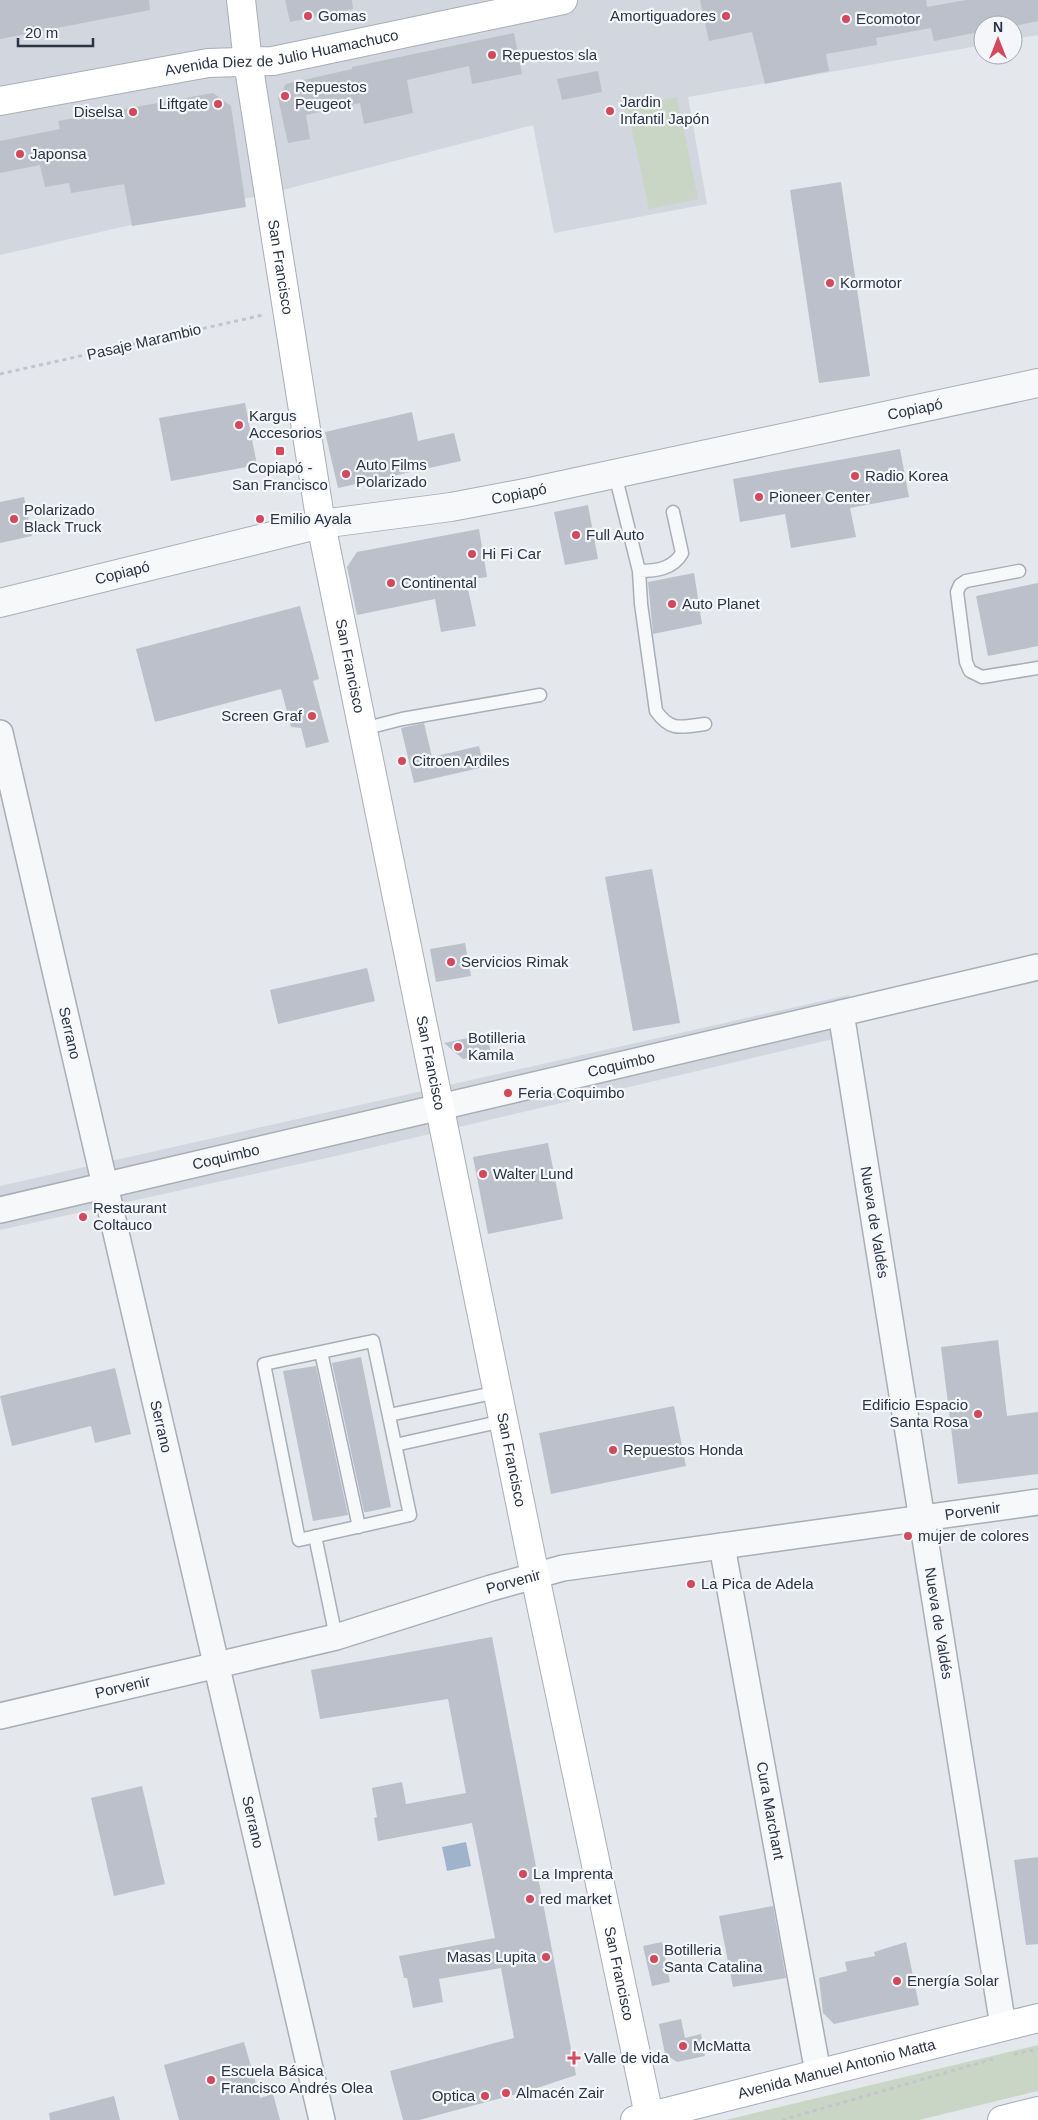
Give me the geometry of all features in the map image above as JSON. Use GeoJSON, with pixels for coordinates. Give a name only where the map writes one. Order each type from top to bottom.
{"type":"FeatureCollection","features":[{"type":"Feature","properties":{"kind":"main road","name":"San Francisco"},"geometry":{"type":"LineString","coordinates":[[241,0],[248,62],[321,524],[644,2119]]}},
{"type":"Feature","properties":{"kind":"main road","name":"Avenida Diez de Julio Huamachuco"},"geometry":{"type":"LineString","coordinates":[[0,101],[208,63],[273,61],[564,0]]}},
{"type":"Feature","properties":{"kind":"main road","name":"Avenida Manuel Antonio Matta"},"geometry":{"type":"LineString","coordinates":[[644,2119],[1038,2018]]}},
{"type":"Feature","properties":{"kind":"main road"},"geometry":{"type":"LineString","coordinates":[[1002,2120],[1038,2111]]}},
{"type":"Feature","properties":{"kind":"street","name":"Copiapó"},"geometry":{"type":"LineString","coordinates":[[0,603],[321,524],[451,506],[614,474],[1038,383]]}},
{"type":"Feature","properties":{"kind":"street","name":"Serrano"},"geometry":{"type":"LineString","coordinates":[[0,733],[322,2120]]}},
{"type":"Feature","properties":{"kind":"street","name":"Coquimbo"},"geometry":{"type":"LineString","coordinates":[[0,1210],[1038,967]]}},
{"type":"Feature","properties":{"kind":"street","name":"Nueva de Valdés"},"geometry":{"type":"LineString","coordinates":[[841,1013],[1002,2026]]}},
{"type":"Feature","properties":{"kind":"street","name":"Porvenir"},"geometry":{"type":"LineString","coordinates":[[0,1716],[336,1637],[563,1568],[1038,1502]]}},
{"type":"Feature","properties":{"kind":"street","name":"Cura Marchant"},"geometry":{"type":"LineString","coordinates":[[722,1546],[818,2074]]}},
{"type":"Feature","properties":{"kind":"lane"},"geometry":{"type":"LineString","coordinates":[[614,474],[639,571],[642,613],[656,711],[665,724],[676,727],[705,724]]}},
{"type":"Feature","properties":{"kind":"lane"},"geometry":{"type":"LineString","coordinates":[[639,571],[663,569],[678,561],[682,553],[673,512]]}},
{"type":"Feature","properties":{"kind":"lane"},"geometry":{"type":"LineString","coordinates":[[1019,571],[966,581],[960,585],[957,592],[966,662],[970,671],[982,677],[1038,668]]}},
{"type":"Feature","properties":{"kind":"lane"},"geometry":{"type":"LineString","coordinates":[[363,729],[402,719],[540,695]]}},
{"type":"Feature","properties":{"kind":"lane"},"geometry":{"type":"LineString","coordinates":[[373,1341],[410,1515],[299,1540],[264,1364],[321,1352],[373,1341]]}},
{"type":"Feature","properties":{"kind":"lane"},"geometry":{"type":"LineString","coordinates":[[321,1352],[358,1527]]}},
{"type":"Feature","properties":{"kind":"lane"},"geometry":{"type":"LineString","coordinates":[[389,1415],[498,1392]]}},
{"type":"Feature","properties":{"kind":"lane"},"geometry":{"type":"LineString","coordinates":[[395,1445],[504,1421]]}},
{"type":"Feature","properties":{"kind":"lane"},"geometry":{"type":"LineString","coordinates":[[315,1536],[336,1637]]}},
{"type":"Feature","properties":{"kind":"path","name":"Pasaje Marambio"},"geometry":{"type":"LineString","coordinates":[[0,374],[287,310]]}},
{"type":"Feature","properties":{"kind":"path"},"geometry":{"type":"LineString","coordinates":[[1006,2055],[1038,2049]]}},
{"type":"Feature","properties":{"kind":"path"},"geometry":{"type":"LineString","coordinates":[[782,2120],[997,2058]]}},
{"type":"Feature","properties":{"kind":"shaded area"},"geometry":{"type":"Polygon","coordinates":[[[0,0],[1038,0],[1038,35],[1023,37],[1023,15],[973,15],[973,47],[688,97],[707,204],[554,233],[533,125],[275,192],[0,255],[0,0]]]}},
{"type":"Feature","properties":{"kind":"shaded area","name":"Feria Coquimbo"},"geometry":{"type":"Polygon","coordinates":[[[849,995],[854,1034],[349,1153],[0,1230],[0,1186],[849,995]]]}},
{"type":"Feature","properties":{"kind":"green space"},"geometry":{"type":"Polygon","coordinates":[[[677,97],[698,199],[649,209],[627,107],[677,97]]]}},
{"type":"Feature","properties":{"kind":"green space"},"geometry":{"type":"Polygon","coordinates":[[[1038,2045],[1038,2091],[919,2120],[726,2120],[1038,2045]]]}},
{"type":"Feature","properties":{"kind":"water"},"geometry":{"type":"Polygon","coordinates":[[[466,1842],[471,1866],[447,1871],[442,1847],[466,1842]]]}},
{"type":"Feature","properties":{"kind":"building"},"geometry":{"type":"Polygon","coordinates":[[[0,0],[149,0],[150,10],[0,39],[0,0]]]}},
{"type":"Feature","properties":{"kind":"building"},"geometry":{"type":"Polygon","coordinates":[[[285,0],[352,0],[353,9],[290,22],[285,0]]]}},
{"type":"Feature","properties":{"kind":"building"},"geometry":{"type":"Polygon","coordinates":[[[700,0],[926,0],[927,7],[966,0],[1038,0],[1038,21],[1023,24],[1023,15],[973,15],[973,33],[934,41],[931,28],[876,38],[877,45],[826,54],[829,71],[765,84],[752,32],[709,41],[700,0]]]}},
{"type":"Feature","properties":{"kind":"building"},"geometry":{"type":"Polygon","coordinates":[[[514,33],[522,74],[472,84],[469,66],[407,80],[413,113],[364,124],[360,103],[306,115],[310,139],[288,143],[278,98],[286,84],[352,69],[352,67],[514,33]]]}},
{"type":"Feature","properties":{"kind":"building"},"geometry":{"type":"Polygon","coordinates":[[[598,71],[602,92],[562,100],[557,79],[598,71]]]}},
{"type":"Feature","properties":{"kind":"building"},"geometry":{"type":"Polygon","coordinates":[[[213,93],[231,106],[246,207],[132,226],[124,184],[71,193],[69,183],[45,187],[40,165],[0,173],[0,141],[60,129],[58,121],[213,93]]]}},
{"type":"Feature","properties":{"kind":"building","name":"Kormotor"},"geometry":{"type":"Polygon","coordinates":[[[841,182],[870,376],[819,383],[790,190],[841,182]]]}},
{"type":"Feature","properties":{"kind":"building"},"geometry":{"type":"Polygon","coordinates":[[[245,403],[257,465],[171,481],[159,418],[245,403]]]}},
{"type":"Feature","properties":{"kind":"building"},"geometry":{"type":"Polygon","coordinates":[[[412,412],[418,441],[454,433],[461,461],[338,488],[325,432],[412,412]]]}},
{"type":"Feature","properties":{"kind":"building"},"geometry":{"type":"Polygon","coordinates":[[[900,449],[909,497],[850,508],[856,537],[791,548],[785,514],[740,522],[733,479],[900,449]]]}},
{"type":"Feature","properties":{"kind":"building","name":"Polarizado Black Truck"},"geometry":{"type":"Polygon","coordinates":[[[24,497],[32,536],[0,543],[0,502],[24,497]]]}},
{"type":"Feature","properties":{"kind":"building","name":"Full Auto"},"geometry":{"type":"Polygon","coordinates":[[[588,505],[598,559],[565,565],[554,512],[588,505]]]}},
{"type":"Feature","properties":{"kind":"building"},"geometry":{"type":"Polygon","coordinates":[[[479,529],[487,577],[466,580],[476,626],[441,632],[435,599],[357,615],[347,567],[357,552],[479,529]]]}},
{"type":"Feature","properties":{"kind":"building","name":"Auto Planet"},"geometry":{"type":"Polygon","coordinates":[[[694,573],[702,624],[653,634],[648,582],[694,573]]]}},
{"type":"Feature","properties":{"kind":"building"},"geometry":{"type":"Polygon","coordinates":[[[1038,583],[1038,646],[988,656],[976,596],[1038,583]]]}},
{"type":"Feature","properties":{"kind":"building"},"geometry":{"type":"Polygon","coordinates":[[[300,606],[319,679],[313,681],[329,742],[306,748],[301,728],[291,727],[281,689],[155,722],[136,649],[300,606]]]}},
{"type":"Feature","properties":{"kind":"building"},"geometry":{"type":"Polygon","coordinates":[[[424,723],[432,757],[479,746],[484,767],[414,783],[401,728],[424,723]]]}},
{"type":"Feature","properties":{"kind":"building"},"geometry":{"type":"Polygon","coordinates":[[[652,869],[680,1023],[633,1031],[605,877],[652,869]]]}},
{"type":"Feature","properties":{"kind":"building","name":"Servicios Rimak"},"geometry":{"type":"Polygon","coordinates":[[[465,943],[471,976],[436,982],[430,949],[465,943]]]}},
{"type":"Feature","properties":{"kind":"building"},"geometry":{"type":"Polygon","coordinates":[[[367,968],[375,1001],[278,1024],[270,990],[367,968]]]}},
{"type":"Feature","properties":{"kind":"building"},"geometry":{"type":"Polygon","coordinates":[[[487,1034],[491,1054],[463,1059],[444,1043],[487,1034]]]}},
{"type":"Feature","properties":{"kind":"building"},"geometry":{"type":"Polygon","coordinates":[[[548,1143],[563,1219],[488,1234],[473,1157],[548,1143]]]}},
{"type":"Feature","properties":{"kind":"building","name":"Edificio Espacio Santa Rosa"},"geometry":{"type":"Polygon","coordinates":[[[998,1340],[1007,1416],[1038,1412],[1038,1474],[958,1484],[941,1347],[998,1340]]]}},
{"type":"Feature","properties":{"kind":"building"},"geometry":{"type":"Polygon","coordinates":[[[361,1357],[391,1507],[367,1512],[364,1512],[332,1363],[361,1357]]]}},
{"type":"Feature","properties":{"kind":"building"},"geometry":{"type":"Polygon","coordinates":[[[316,1366],[348,1515],[313,1521],[283,1371],[316,1366]]]}},
{"type":"Feature","properties":{"kind":"building"},"geometry":{"type":"Polygon","coordinates":[[[115,1368],[131,1434],[95,1443],[91,1426],[12,1446],[0,1396],[115,1368]]]}},
{"type":"Feature","properties":{"kind":"building","name":"Repuestos Honda"},"geometry":{"type":"Polygon","coordinates":[[[674,1406],[686,1466],[551,1494],[539,1433],[674,1406]]]}},
{"type":"Feature","properties":{"kind":"building"},"geometry":{"type":"Polygon","coordinates":[[[492,1637],[576,2075],[528,2091],[419,2120],[403,2120],[390,2071],[514,2038],[501,1968],[439,1979],[443,2002],[413,2008],[407,1978],[404,1978],[399,1956],[495,1938],[472,1823],[378,1841],[374,1818],[377,1817],[372,1788],[402,1782],[406,1804],[466,1793],[448,1699],[320,1719],[311,1670],[492,1637]]]}},
{"type":"Feature","properties":{"kind":"building"},"geometry":{"type":"Polygon","coordinates":[[[142,1786],[165,1884],[114,1896],[91,1798],[142,1786]]]}},
{"type":"Feature","properties":{"kind":"building"},"geometry":{"type":"Polygon","coordinates":[[[1038,1857],[1038,1944],[1026,1945],[1014,1860],[1038,1857]]]}},
{"type":"Feature","properties":{"kind":"building"},"geometry":{"type":"Polygon","coordinates":[[[773,1906],[786,1978],[733,1987],[719,1916],[773,1906]]]}},
{"type":"Feature","properties":{"kind":"building"},"geometry":{"type":"Polygon","coordinates":[[[662,1942],[670,1982],[652,1986],[643,1946],[662,1942]]]}},
{"type":"Feature","properties":{"kind":"building"},"geometry":{"type":"Polygon","coordinates":[[[906,1942],[919,2005],[834,2024],[823,2013],[819,1978],[847,1971],[845,1962],[875,1956],[874,1952],[906,1942]]]}},
{"type":"Feature","properties":{"kind":"building","name":"McMatta"},"geometry":{"type":"Polygon","coordinates":[[[681,2019],[685,2038],[701,2034],[705,2056],[677,2062],[665,2054],[659,2024],[681,2019]]]}},
{"type":"Feature","properties":{"kind":"building","name":"Escuela Básica Francisco Andrés Olea"},"geometry":{"type":"Polygon","coordinates":[[[244,2042],[260,2098],[273,2094],[280,2120],[179,2120],[164,2065],[244,2042]]]}},
{"type":"Feature","properties":{"kind":"building"},"geometry":{"type":"Polygon","coordinates":[[[114,2096],[120,2120],[50,2120],[49,2113],[114,2096]]]}},
{"type":"Feature","properties":{"kind":"place","name":"Gomas"},"geometry":{"type":"Point","coordinates":[308,16]}},
{"type":"Feature","properties":{"kind":"place","name":"Amortiguadores"},"geometry":{"type":"Point","coordinates":[726,16]}},
{"type":"Feature","properties":{"kind":"place","name":"Ecomotor"},"geometry":{"type":"Point","coordinates":[846,19]}},
{"type":"Feature","properties":{"kind":"place","name":"Repuestos sla"},"geometry":{"type":"Point","coordinates":[492,55]}},
{"type":"Feature","properties":{"kind":"place","name":"Repuestos Peugeot"},"geometry":{"type":"Point","coordinates":[285,96]}},
{"type":"Feature","properties":{"kind":"place","name":"Liftgate"},"geometry":{"type":"Point","coordinates":[218,104]}},
{"type":"Feature","properties":{"kind":"place","name":"Jardin Infantil Japón"},"geometry":{"type":"Point","coordinates":[610,111]}},
{"type":"Feature","properties":{"kind":"place","name":"Diselsa"},"geometry":{"type":"Point","coordinates":[133,112]}},
{"type":"Feature","properties":{"kind":"place","name":"Japonsa"},"geometry":{"type":"Point","coordinates":[20,154]}},
{"type":"Feature","properties":{"kind":"place","name":"Kormotor"},"geometry":{"type":"Point","coordinates":[830,283]}},
{"type":"Feature","properties":{"kind":"place","name":"Kargus Accesorios"},"geometry":{"type":"Point","coordinates":[239,425]}},
{"type":"Feature","properties":{"kind":"place","name":"Copiapó - San Francisco"},"geometry":{"type":"Point","coordinates":[280,451]}},
{"type":"Feature","properties":{"kind":"place","name":"Auto Films Polarizado"},"geometry":{"type":"Point","coordinates":[346,474]}},
{"type":"Feature","properties":{"kind":"place","name":"Radio Korea"},"geometry":{"type":"Point","coordinates":[855,476]}},
{"type":"Feature","properties":{"kind":"place","name":"Pioneer Center"},"geometry":{"type":"Point","coordinates":[759,497]}},
{"type":"Feature","properties":{"kind":"place","name":"Polarizado Black Truck"},"geometry":{"type":"Point","coordinates":[14,519]}},
{"type":"Feature","properties":{"kind":"place","name":"Emilio Ayala"},"geometry":{"type":"Point","coordinates":[260,519]}},
{"type":"Feature","properties":{"kind":"place","name":"Full Auto"},"geometry":{"type":"Point","coordinates":[576,535]}},
{"type":"Feature","properties":{"kind":"place","name":"Hi Fi Car"},"geometry":{"type":"Point","coordinates":[472,554]}},
{"type":"Feature","properties":{"kind":"place","name":"Continental"},"geometry":{"type":"Point","coordinates":[391,583]}},
{"type":"Feature","properties":{"kind":"place","name":"Auto Planet"},"geometry":{"type":"Point","coordinates":[672,604]}},
{"type":"Feature","properties":{"kind":"place","name":"Screen Graf"},"geometry":{"type":"Point","coordinates":[312,716]}},
{"type":"Feature","properties":{"kind":"place","name":"Citroen Ardiles"},"geometry":{"type":"Point","coordinates":[402,761]}},
{"type":"Feature","properties":{"kind":"place","name":"Servicios Rimak"},"geometry":{"type":"Point","coordinates":[451,962]}},
{"type":"Feature","properties":{"kind":"place","name":"Botilleria Kamila"},"geometry":{"type":"Point","coordinates":[458,1047]}},
{"type":"Feature","properties":{"kind":"place","name":"Feria Coquimbo"},"geometry":{"type":"Point","coordinates":[508,1093]}},
{"type":"Feature","properties":{"kind":"place","name":"Walter Lund"},"geometry":{"type":"Point","coordinates":[483,1174]}},
{"type":"Feature","properties":{"kind":"place","name":"Restaurant Coltauco"},"geometry":{"type":"Point","coordinates":[83,1217]}},
{"type":"Feature","properties":{"kind":"place","name":"Edificio Espacio Santa Rosa"},"geometry":{"type":"Point","coordinates":[978,1414]}},
{"type":"Feature","properties":{"kind":"place","name":"Repuestos Honda"},"geometry":{"type":"Point","coordinates":[613,1450]}},
{"type":"Feature","properties":{"kind":"place","name":"mujer de colores"},"geometry":{"type":"Point","coordinates":[908,1536]}},
{"type":"Feature","properties":{"kind":"place","name":"La Pica de Adela"},"geometry":{"type":"Point","coordinates":[691,1584]}},
{"type":"Feature","properties":{"kind":"place","name":"La Imprenta"},"geometry":{"type":"Point","coordinates":[523,1874]}},
{"type":"Feature","properties":{"kind":"place","name":"red market"},"geometry":{"type":"Point","coordinates":[530,1899]}},
{"type":"Feature","properties":{"kind":"place","name":"Masas Lupita"},"geometry":{"type":"Point","coordinates":[546,1957]}},
{"type":"Feature","properties":{"kind":"place","name":"Botilleria Santa Catalina"},"geometry":{"type":"Point","coordinates":[654,1959]}},
{"type":"Feature","properties":{"kind":"place","name":"Energía Solar"},"geometry":{"type":"Point","coordinates":[897,1981]}},
{"type":"Feature","properties":{"kind":"place","name":"McMatta"},"geometry":{"type":"Point","coordinates":[683,2046]}},
{"type":"Feature","properties":{"kind":"place","name":"Valle de vida"},"geometry":{"type":"Point","coordinates":[574,2058]}},
{"type":"Feature","properties":{"kind":"place","name":"Escuela Básica Francisco Andrés Olea"},"geometry":{"type":"Point","coordinates":[211,2080]}},
{"type":"Feature","properties":{"kind":"place","name":"Almacén Zair"},"geometry":{"type":"Point","coordinates":[506,2093]}},
{"type":"Feature","properties":{"kind":"place","name":"Optica"},"geometry":{"type":"Point","coordinates":[485,2096]}}]}
